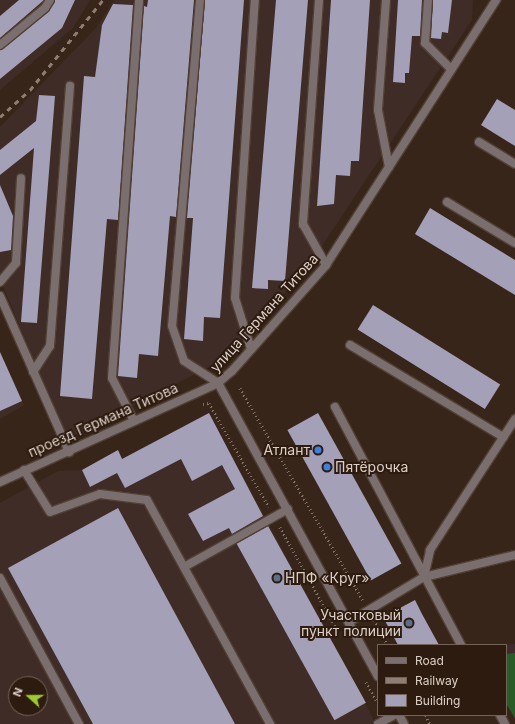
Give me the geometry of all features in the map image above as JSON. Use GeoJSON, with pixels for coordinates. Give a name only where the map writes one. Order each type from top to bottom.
{"type":"FeatureCollection","features":[{"type":"Feature","properties":{"kind":"street"},"geometry":{"type":"LineString","coordinates":[[0,45],[45,8],[50,0]]}},
{"type":"Feature","properties":{"kind":"street"},"geometry":{"type":"LineString","coordinates":[[200,0],[172,326],[184,361],[218,383]]}},
{"type":"Feature","properties":{"kind":"street"},"geometry":{"type":"LineString","coordinates":[[251,349],[235,298],[255,0]]}},
{"type":"Feature","properties":{"kind":"street"},"geometry":{"type":"LineString","coordinates":[[319,0],[304,224],[326,265]]}},
{"type":"Feature","properties":{"kind":"street"},"geometry":{"type":"LineString","coordinates":[[386,0],[378,110],[389,167]]}},
{"type":"Feature","properties":{"kind":"street"},"geometry":{"type":"LineString","coordinates":[[428,0],[425,43],[452,69]]}},
{"type":"Feature","properties":{"kind":"street","name":"улица Германа Титова"},"geometry":{"type":"LineString","coordinates":[[377,674],[288,508],[218,383],[251,349],[326,265],[496,0]]}},
{"type":"Feature","properties":{"kind":"street"},"geometry":{"type":"LineString","coordinates":[[134,420],[112,378],[139,1]]}},
{"type":"Feature","properties":{"kind":"street"},"geometry":{"type":"LineString","coordinates":[[33,372],[50,346],[70,86]]}},
{"type":"Feature","properties":{"kind":"street"},"geometry":{"type":"LineString","coordinates":[[480,142],[515,164]]}},
{"type":"Feature","properties":{"kind":"street"},"geometry":{"type":"LineString","coordinates":[[0,282],[16,263],[21,178]]}},
{"type":"Feature","properties":{"kind":"street"},"geometry":{"type":"LineString","coordinates":[[447,202],[515,243]]}},
{"type":"Feature","properties":{"kind":"street"},"geometry":{"type":"LineString","coordinates":[[0,296],[69,452]]}},
{"type":"Feature","properties":{"kind":"street"},"geometry":{"type":"LineString","coordinates":[[350,345],[503,437]]}},
{"type":"Feature","properties":{"kind":"street","name":"проезд Германа Титова"},"geometry":{"type":"LineString","coordinates":[[0,482],[24,470],[69,452],[134,420],[218,383]]}},
{"type":"Feature","properties":{"kind":"street"},"geometry":{"type":"LineString","coordinates":[[335,407],[460,644]]}},
{"type":"Feature","properties":{"kind":"street"},"geometry":{"type":"LineString","coordinates":[[424,577],[430,550],[515,419]]}},
{"type":"Feature","properties":{"kind":"street"},"geometry":{"type":"LineString","coordinates":[[24,470],[50,512],[100,494],[147,500],[270,724]]}},
{"type":"Feature","properties":{"kind":"street"},"geometry":{"type":"LineString","coordinates":[[184,567],[288,508]]}},
{"type":"Feature","properties":{"kind":"street"},"geometry":{"type":"LineString","coordinates":[[349,622],[424,577],[515,555]]}},
{"type":"Feature","properties":{"kind":"street"},"geometry":{"type":"LineString","coordinates":[[0,578],[79,724]]}},
{"type":"Feature","properties":{"kind":"street"},"geometry":{"type":"LineString","coordinates":[[378,724],[392,716]]}},
{"type":"Feature","properties":{"kind":"path"},"geometry":{"type":"LineString","coordinates":[[240,388],[387,644]]}},
{"type":"Feature","properties":{"kind":"path"},"geometry":{"type":"LineString","coordinates":[[209,403],[340,634]]}},
{"type":"Feature","properties":{"kind":"path"},"geometry":{"type":"LineString","coordinates":[[363,675],[377,701]]}},
{"type":"Feature","properties":{"kind":"shaded area"},"geometry":{"type":"Polygon","coordinates":[[[0,0],[90,0],[73,28],[0,90],[0,0]]]}},
{"type":"Feature","properties":{"kind":"shaded area"},"geometry":{"type":"Polygon","coordinates":[[[114,0],[473,0],[472,20],[304,273],[217,363],[67,439],[0,279],[0,127],[96,28],[114,0]]]}},
{"type":"Feature","properties":{"kind":"shaded area"},"geometry":{"type":"Polygon","coordinates":[[[0,352],[24,405],[0,419],[0,352]]]}},
{"type":"Feature","properties":{"kind":"shaded area"},"geometry":{"type":"Polygon","coordinates":[[[209,413],[376,724],[0,724],[0,503],[58,471],[82,470],[118,450],[123,459],[209,413]]]}},
{"type":"Feature","properties":{"kind":"shaded area"},"geometry":{"type":"Polygon","coordinates":[[[515,644],[515,720],[507,706],[507,645],[515,644]]]}},
{"type":"Feature","properties":{"kind":"green space"},"geometry":{"type":"Polygon","coordinates":[[[515,653],[515,718],[507,705],[507,654],[515,653]]]}},
{"type":"Feature","properties":{"kind":"building"},"geometry":{"type":"Polygon","coordinates":[[[19,0],[44,0],[0,38],[0,16],[19,0]]]}},
{"type":"Feature","properties":{"kind":"building"},"geometry":{"type":"Polygon","coordinates":[[[55,0],[75,0],[62,28],[0,79],[0,50],[48,12],[55,0]]]}},
{"type":"Feature","properties":{"kind":"building"},"geometry":{"type":"Polygon","coordinates":[[[148,0],[194,0],[176,217],[170,216],[158,356],[139,354],[137,378],[118,376],[144,6],[147,7],[148,0]]]}},
{"type":"Feature","properties":{"kind":"building"},"geometry":{"type":"Polygon","coordinates":[[[205,0],[244,0],[220,318],[204,317],[203,341],[184,339],[193,218],[187,218],[205,0]]]}},
{"type":"Feature","properties":{"kind":"building"},"geometry":{"type":"Polygon","coordinates":[[[276,0],[308,0],[285,281],[268,280],[268,289],[252,288],[276,0]]]}},
{"type":"Feature","properties":{"kind":"building"},"geometry":{"type":"Polygon","coordinates":[[[331,0],[370,0],[359,161],[351,161],[350,176],[336,175],[334,204],[317,206],[331,0]]]}},
{"type":"Feature","properties":{"kind":"building"},"geometry":{"type":"Polygon","coordinates":[[[398,0],[422,0],[420,36],[412,36],[409,73],[405,73],[405,83],[393,82],[398,0]]]}},
{"type":"Feature","properties":{"kind":"building"},"geometry":{"type":"Polygon","coordinates":[[[433,0],[452,0],[448,33],[442,32],[441,39],[431,38],[433,0]]]}},
{"type":"Feature","properties":{"kind":"building"},"geometry":{"type":"Polygon","coordinates":[[[113,4],[133,5],[118,220],[107,219],[92,399],[60,396],[84,76],[95,77],[102,25],[113,4]]]}},
{"type":"Feature","properties":{"kind":"building"},"geometry":{"type":"Polygon","coordinates":[[[39,95],[55,96],[37,323],[21,322],[34,148],[0,175],[0,150],[36,121],[39,95]]]}},
{"type":"Feature","properties":{"kind":"building"},"geometry":{"type":"Polygon","coordinates":[[[497,99],[515,110],[515,146],[481,125],[497,99]]]}},
{"type":"Feature","properties":{"kind":"building"},"geometry":{"type":"Polygon","coordinates":[[[0,185],[13,216],[11,250],[0,252],[0,185]]]}},
{"type":"Feature","properties":{"kind":"building"},"geometry":{"type":"Polygon","coordinates":[[[430,208],[515,260],[515,295],[415,234],[430,208]]]}},
{"type":"Feature","properties":{"kind":"building"},"geometry":{"type":"Polygon","coordinates":[[[373,305],[500,384],[485,409],[358,330],[373,305]]]}},
{"type":"Feature","properties":{"kind":"building"},"geometry":{"type":"Polygon","coordinates":[[[0,352],[22,401],[0,411],[0,352]]]}},
{"type":"Feature","properties":{"kind":"building"},"geometry":{"type":"Polygon","coordinates":[[[209,413],[263,516],[232,534],[229,528],[203,541],[188,514],[235,489],[222,465],[192,481],[181,459],[125,488],[117,473],[90,487],[82,470],[118,450],[122,459],[209,413]]]}},
{"type":"Feature","properties":{"kind":"building"},"geometry":{"type":"Polygon","coordinates":[[[318,413],[401,563],[371,580],[287,430],[318,413]]]}},
{"type":"Feature","properties":{"kind":"building"},"geometry":{"type":"Polygon","coordinates":[[[118,508],[235,724],[93,724],[8,568],[118,508]]]}},
{"type":"Feature","properties":{"kind":"building"},"geometry":{"type":"Polygon","coordinates":[[[268,526],[366,703],[334,720],[237,543],[268,526]]]}},
{"type":"Feature","properties":{"kind":"building"},"geometry":{"type":"Polygon","coordinates":[[[415,600],[438,644],[397,644],[383,617],[415,600]]]}},
{"type":"Feature","properties":{"kind":"railway"},"geometry":{"type":"LineString","coordinates":[[0,117],[30,90],[103,0]]}},
{"type":"Feature","properties":{"kind":"place","name":"Атлант"},"geometry":{"type":"Point","coordinates":[318,450]}},
{"type":"Feature","properties":{"kind":"place","name":"Пятёрочка"},"geometry":{"type":"Point","coordinates":[327,467]}},
{"type":"Feature","properties":{"kind":"place","name":"НПФ «Круг»"},"geometry":{"type":"Point","coordinates":[277,578]}},
{"type":"Feature","properties":{"kind":"place","name":"Участковый пункт полиции"},"geometry":{"type":"Point","coordinates":[409,623]}}]}
